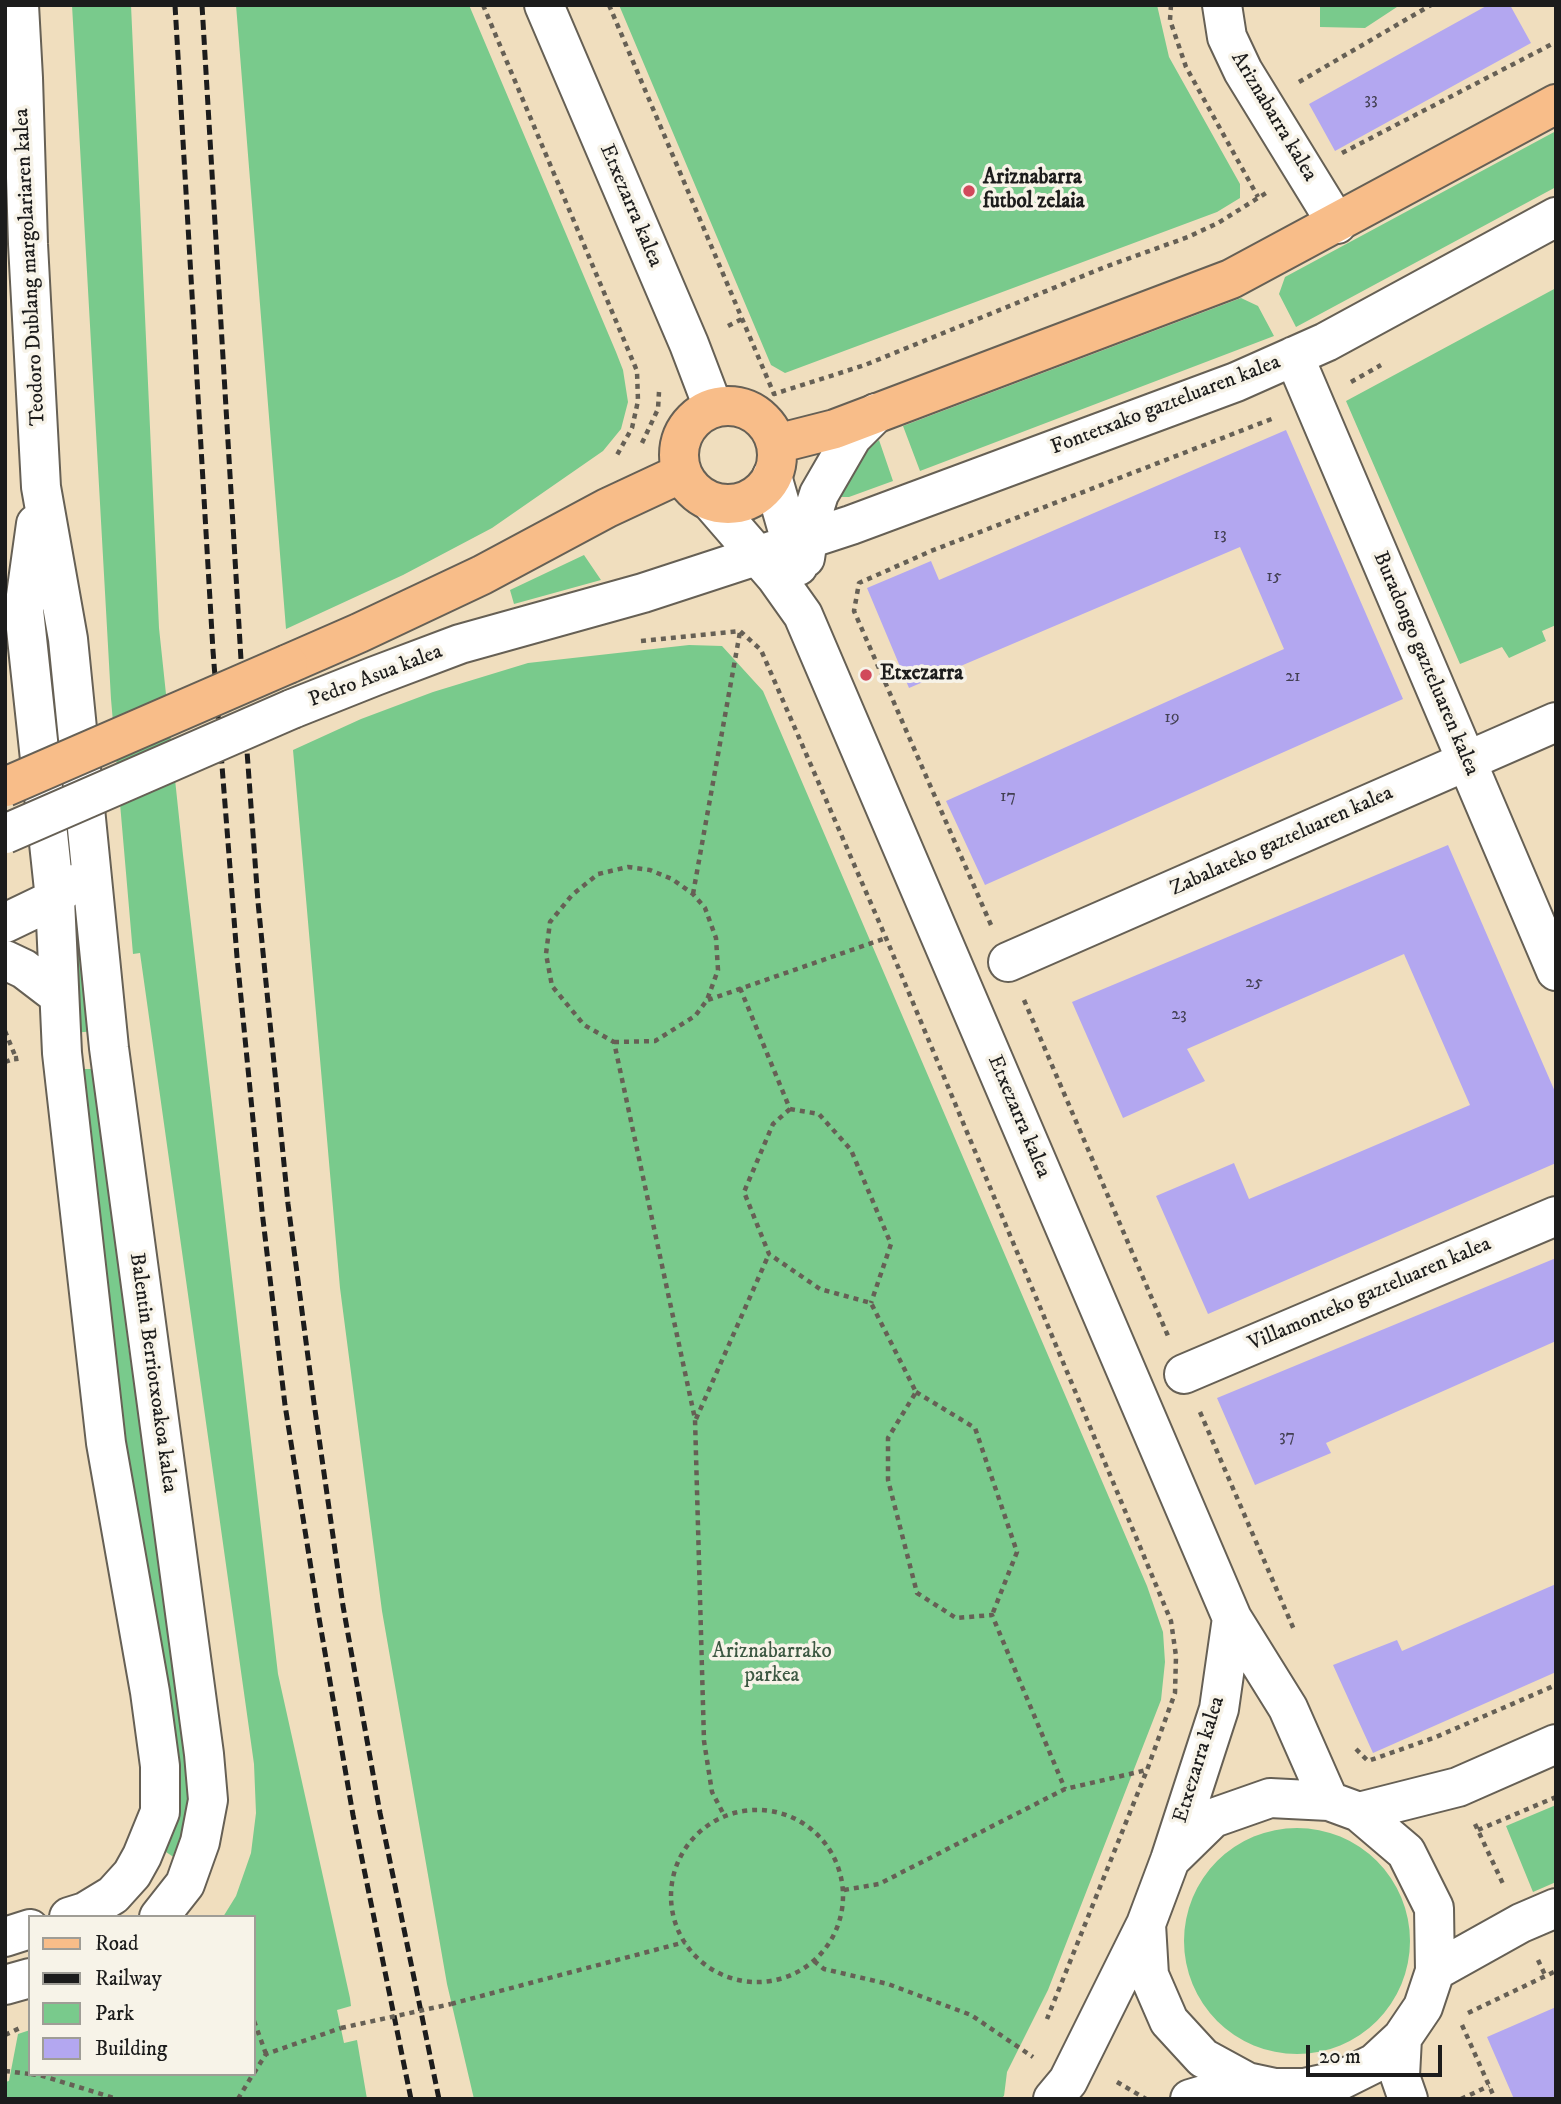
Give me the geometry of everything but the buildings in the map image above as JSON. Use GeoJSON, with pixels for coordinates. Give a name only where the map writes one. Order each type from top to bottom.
{"type":"FeatureCollection","features":[{"type":"Feature","properties":{"kind":"main road"},"geometry":{"type":"LineString","coordinates":[[774,460],[835,429],[1231,279],[1556,104]]}},
{"type":"Feature","properties":{"kind":"main road"},"geometry":{"type":"LineString","coordinates":[[729,405],[745,408],[759,416],[770,429],[774,460],[764,488],[753,498],[726,504],[711,502],[688,485],[678,457],[680,441],[687,426],[698,415],[713,407],[729,405]]}},
{"type":"Feature","properties":{"kind":"main road","name":"Pedro Asua kalea"},"geometry":{"type":"LineString","coordinates":[[5,787],[359,633],[482,575],[607,508],[682,472]]}},
{"type":"Feature","properties":{"kind":"street","name":"Teodoro Dublang margolariaren kalea"},"geometry":{"type":"LineString","coordinates":[[19,5],[41,487],[68,639],[89,858]]}},
{"type":"Feature","properties":{"kind":"street","name":"Etxezarra kalea"},"geometry":{"type":"LineString","coordinates":[[544,5],[684,332],[713,407]]}},
{"type":"Feature","properties":{"kind":"street","name":"Ariznabarra kalea"},"geometry":{"type":"LineString","coordinates":[[1222,5],[1227,37],[1243,71],[1337,224]]}},
{"type":"Feature","properties":{"kind":"street","name":"Fontetxako gazteluaren kalea"},"geometry":{"type":"LineString","coordinates":[[793,566],[912,502],[1236,382],[1294,356],[1360,324],[1556,216]]}},
{"type":"Feature","properties":{"kind":"street","name":"Buradongo gazteluaren kalea"},"geometry":{"type":"LineString","coordinates":[[1294,356],[1556,971]]}},
{"type":"Feature","properties":{"kind":"street"},"geometry":{"type":"LineString","coordinates":[[793,566],[819,494],[852,437],[876,413]]}},
{"type":"Feature","properties":{"kind":"street","name":"Etxezarra kalea"},"geometry":{"type":"LineString","coordinates":[[774,460],[793,566],[1232,1618],[1289,1708],[1344,1807]]}},
{"type":"Feature","properties":{"kind":"street","name":"Teodoro Dublang margolariaren kalea"},"geometry":{"type":"LineString","coordinates":[[41,487],[15,624],[55,900]]}},
{"type":"Feature","properties":{"kind":"street","name":"Etxezarra kalea"},"geometry":{"type":"LineString","coordinates":[[711,502],[793,566]]}},
{"type":"Feature","properties":{"kind":"street","name":"Pedro Asua kalea"},"geometry":{"type":"LineString","coordinates":[[5,834],[292,709],[460,644],[632,596],[793,566]]}},
{"type":"Feature","properties":{"kind":"street","name":"Zabalateko gazteluaren kalea"},"geometry":{"type":"LineString","coordinates":[[1007,962],[1556,722]]}},
{"type":"Feature","properties":{"kind":"street"},"geometry":{"type":"LineString","coordinates":[[5,923],[55,900],[89,858]]}},
{"type":"Feature","properties":{"kind":"street","name":"Balentin Berriotxoakoa kalea"},"geometry":{"type":"LineString","coordinates":[[89,858],[110,1062],[208,1800],[200,1842],[185,1884],[161,1915]]}},
{"type":"Feature","properties":{"kind":"street"},"geometry":{"type":"LineString","coordinates":[[55,900],[62,1053],[106,1443],[150,1692],[160,1766],[160,1812],[132,1874],[113,1895],[75,1915]]}},
{"type":"Feature","properties":{"kind":"street"},"geometry":{"type":"LineString","coordinates":[[5,960],[24,969],[58,995]]}},
{"type":"Feature","properties":{"kind":"street","name":"Villamonteko gazteluaren kalea"},"geometry":{"type":"LineString","coordinates":[[1184,1374],[1556,1216]]}},
{"type":"Feature","properties":{"kind":"street","name":"Etxezarra kalea"},"geometry":{"type":"LineString","coordinates":[[1066,2080],[1146,1924],[1170,1860],[1219,1709],[1232,1618]]}},
{"type":"Feature","properties":{"kind":"street"},"geometry":{"type":"LineString","coordinates":[[1170,1860],[1213,1818],[1270,1798],[1344,1807],[1458,1787],[1556,1744]]}},
{"type":"Feature","properties":{"kind":"street"},"geometry":{"type":"LineString","coordinates":[[1146,1924],[1149,1975],[1168,2021],[1203,2058],[1247,2082],[1308,2094],[1375,2063],[1402,2038],[1423,2007],[1435,1971],[1434,1908],[1406,1852],[1344,1807]]}},
{"type":"Feature","properties":{"kind":"street"},"geometry":{"type":"LineString","coordinates":[[1435,1971],[1521,1923],[1556,1908]]}},
{"type":"Feature","properties":{"kind":"street"},"geometry":{"type":"LineString","coordinates":[[5,1937],[28,1930]]}},
{"type":"Feature","properties":{"kind":"street"},"geometry":{"type":"LineString","coordinates":[[5,1985],[28,1979]]}},
{"type":"Feature","properties":{"kind":"street"},"geometry":{"type":"LineString","coordinates":[[1402,2038],[1400,2076],[1408,2099]]}},
{"type":"Feature","properties":{"kind":"street"},"geometry":{"type":"LineString","coordinates":[[1190,2099],[1247,2082]]}},
{"type":"Feature","properties":{"kind":"path"},"geometry":{"type":"LineString","coordinates":[[483,5],[637,371],[638,401],[632,428],[617,455],[606,462]]}},
{"type":"Feature","properties":{"kind":"path"},"geometry":{"type":"LineString","coordinates":[[609,5],[774,394],[865,365],[1105,267],[1188,237],[1218,223],[1258,197],[1556,42]]}},
{"type":"Feature","properties":{"kind":"path"},"geometry":{"type":"LineString","coordinates":[[1292,86],[1431,5]]}},
{"type":"Feature","properties":{"kind":"path"},"geometry":{"type":"LineString","coordinates":[[638,449],[658,409],[659,386]]}},
{"type":"Feature","properties":{"kind":"path"},"geometry":{"type":"LineString","coordinates":[[854,611],[1298,1639]]}},
{"type":"Feature","properties":{"kind":"path"},"geometry":{"type":"LineString","coordinates":[[693,894],[740,631],[761,650],[886,938],[1171,1621],[1176,1656],[1175,1693],[1147,1770],[1042,2031]]}},
{"type":"Feature","properties":{"kind":"path"},"geometry":{"type":"LineString","coordinates":[[628,867],[650,870],[672,879],[693,894],[705,908],[716,939],[718,971],[707,1000],[695,1016],[655,1041],[614,1042],[584,1025],[552,986],[546,954],[550,922],[572,895],[598,874],[628,867]]}},
{"type":"Feature","properties":{"kind":"path"},"geometry":{"type":"LineString","coordinates":[[707,1000],[886,938]]}},
{"type":"Feature","properties":{"kind":"path"},"geometry":{"type":"LineString","coordinates":[[740,988],[790,1109]]}},
{"type":"Feature","properties":{"kind":"path"},"geometry":{"type":"LineString","coordinates":[[5,1031],[16,1058]]}},
{"type":"Feature","properties":{"kind":"path"},"geometry":{"type":"LineString","coordinates":[[614,1042],[695,1419],[704,1741],[712,1792],[724,1815]]}},
{"type":"Feature","properties":{"kind":"path"},"geometry":{"type":"LineString","coordinates":[[790,1109],[773,1124],[744,1192],[769,1254],[820,1289],[871,1303]]}},
{"type":"Feature","properties":{"kind":"path"},"geometry":{"type":"LineString","coordinates":[[790,1109],[819,1114],[851,1150],[891,1244],[871,1303],[916,1392],[975,1428],[1017,1552],[992,1615],[1065,1788]]}},
{"type":"Feature","properties":{"kind":"path"},"geometry":{"type":"LineString","coordinates":[[695,1419],[769,1254]]}},
{"type":"Feature","properties":{"kind":"path"},"geometry":{"type":"LineString","coordinates":[[916,1392],[888,1438],[888,1480],[917,1593],[956,1618],[992,1615]]}},
{"type":"Feature","properties":{"kind":"path"},"geometry":{"type":"LineString","coordinates":[[1351,1745],[1368,1761],[1436,1737],[1556,1685]]}},
{"type":"Feature","properties":{"kind":"path"},"geometry":{"type":"LineString","coordinates":[[1175,1693],[1219,1709]]}},
{"type":"Feature","properties":{"kind":"path"},"geometry":{"type":"LineString","coordinates":[[844,1889],[879,1884],[1065,1788],[1147,1770]]}},
{"type":"Feature","properties":{"kind":"path"},"geometry":{"type":"LineString","coordinates":[[1458,1787],[1545,1975]]}},
{"type":"Feature","properties":{"kind":"path"},"geometry":{"type":"LineString","coordinates":[[1478,1830],[1556,1797]]}},
{"type":"Feature","properties":{"kind":"path"},"geometry":{"type":"LineString","coordinates":[[755,1809],[788,1814],[816,1832],[835,1858],[844,1889],[841,1917],[831,1941],[814,1961],[793,1974],[769,1981],[745,1980],[721,1974],[701,1961],[685,1942],[673,1915],[672,1884],[680,1856],[698,1832],[724,1815],[755,1809]]}},
{"type":"Feature","properties":{"kind":"path"},"geometry":{"type":"LineString","coordinates":[[256,2069],[266,2054],[341,2028],[451,2004],[685,1942]]}},
{"type":"Feature","properties":{"kind":"path"},"geometry":{"type":"LineString","coordinates":[[814,1961],[824,1969],[888,1984],[971,2015],[1066,2080],[1146,2099]]}},
{"type":"Feature","properties":{"kind":"path"},"geometry":{"type":"LineString","coordinates":[[1495,2099],[1458,2017],[1556,1971]]}},
{"type":"Feature","properties":{"kind":"path"},"geometry":{"type":"LineString","coordinates":[[256,2026],[266,2054]]}},
{"type":"Feature","properties":{"kind":"path"},"geometry":{"type":"LineString","coordinates":[[1030,2069],[1037,2044]]}},
{"type":"Feature","properties":{"kind":"path"},"geometry":{"type":"LineString","coordinates":[[5,2071],[28,2074]]}},
{"type":"Feature","properties":{"kind":"path"},"geometry":{"type":"LineString","coordinates":[[43,2076],[117,2099]]}},
{"type":"Feature","properties":{"kind":"path"},"geometry":{"type":"LineString","coordinates":[[238,2099],[252,2076]]}},
{"type":"Feature","properties":{"kind":"path"},"geometry":{"type":"LineString","coordinates":[[1461,2099],[1489,2086]]}},
{"type":"Feature","properties":{"kind":"green space"},"geometry":{"type":"Polygon","coordinates":[[[72,5],[131,5],[159,628],[183,855],[278,1674],[350,1998],[351,2006],[337,2010],[344,2043],[357,2040],[367,2099],[5,2099],[5,2082],[9,2081],[18,2034],[28,2031],[28,2076],[256,2076],[256,1915],[224,1915],[236,1896],[251,1853],[256,1813],[254,1764],[140,953],[133,954],[111,699],[72,5]]]}},
{"type":"Feature","properties":{"kind":"green space"},"geometry":{"type":"Polygon","coordinates":[[[236,5],[469,5],[616,352],[623,370],[628,402],[621,429],[603,451],[492,528],[403,575],[286,629],[236,5]]]}},
{"type":"Feature","properties":{"kind":"green space","name":"Ariznabarra futbol zelaia"},"geometry":{"type":"Polygon","coordinates":[[[619,5],[1157,5],[1169,57],[1240,184],[1240,198],[1217,212],[785,373],[771,365],[619,5]]]}},
{"type":"Feature","properties":{"kind":"green space"},"geometry":{"type":"Polygon","coordinates":[[[1320,5],[1400,5],[1365,28],[1320,27],[1320,5]]]}},
{"type":"Feature","properties":{"kind":"green space"},"geometry":{"type":"Polygon","coordinates":[[[1556,131],[1556,187],[1296,327],[1279,294],[1285,277],[1556,131]]]}},
{"type":"Feature","properties":{"kind":"green space"},"geometry":{"type":"Polygon","coordinates":[[[1556,288],[1556,625],[1542,631],[1546,641],[1509,658],[1502,647],[1460,664],[1346,401],[1556,288]]]}},
{"type":"Feature","properties":{"kind":"green space"},"geometry":{"type":"Polygon","coordinates":[[[1241,298],[1258,306],[1274,336],[920,471],[903,426],[1241,298]]]}},
{"type":"Feature","properties":{"kind":"green space"},"geometry":{"type":"Polygon","coordinates":[[[879,440],[893,481],[849,497],[839,497],[863,453],[879,440]]]}},
{"type":"Feature","properties":{"kind":"green space"},"geometry":{"type":"Polygon","coordinates":[[[584,555],[601,580],[514,604],[510,590],[584,555]]]}},
{"type":"Feature","properties":{"kind":"green space","name":"Ariznabarrako parkea"},"geometry":{"type":"Polygon","coordinates":[[[689,645],[722,646],[763,691],[1147,1586],[1163,1632],[1165,1662],[1161,1700],[1048,1990],[1007,2072],[1004,2096],[1000,2099],[474,2099],[447,1984],[382,1611],[340,1288],[293,750],[361,719],[433,692],[528,663],[689,645]]]}},
{"type":"Feature","properties":{"kind":"green space"},"geometry":{"type":"Polygon","coordinates":[[[81,904],[95,1031],[73,1033],[70,908],[81,904]]]}},
{"type":"Feature","properties":{"kind":"green space"},"geometry":{"type":"Polygon","coordinates":[[[76,1069],[99,1069],[128,1345],[193,1766],[192,1808],[178,1860],[166,1852],[174,1829],[118,1444],[76,1069]]]}},
{"type":"Feature","properties":{"kind":"green space"},"geometry":{"type":"Polygon","coordinates":[[[1556,1805],[1556,1882],[1533,1892],[1506,1826],[1556,1805]]]}},
{"type":"Feature","properties":{"kind":"green space"},"geometry":{"type":"Polygon","coordinates":[[[1308,1828],[1330,1832],[1350,1841],[1369,1853],[1385,1869],[1406,1908],[1410,1941],[1406,1974],[1402,1984],[1385,2013],[1369,2029],[1330,2050],[1286,2054],[1264,2050],[1244,2041],[1225,2029],[1209,2013],[1188,1974],[1184,1930],[1188,1908],[1197,1888],[1209,1869],[1225,1853],[1264,1832],[1308,1828]]]}},
{"type":"Feature","properties":{"kind":"railway"},"geometry":{"type":"LineString","coordinates":[[175,5],[213,651],[237,957],[262,1211],[285,1405],[318,1612],[353,1815],[411,2099]]}},
{"type":"Feature","properties":{"kind":"railway"},"geometry":{"type":"LineString","coordinates":[[202,5],[244,710],[258,902],[288,1204],[343,1606],[380,1813],[439,2099]]}},
{"type":"Feature","properties":{"kind":"place","name":"Ariznabarra futbol zelaia"},"geometry":{"type":"Point","coordinates":[969,191]}},
{"type":"Feature","properties":{"kind":"place","name":"Etxezarra"},"geometry":{"type":"Point","coordinates":[866,675]}}]}
